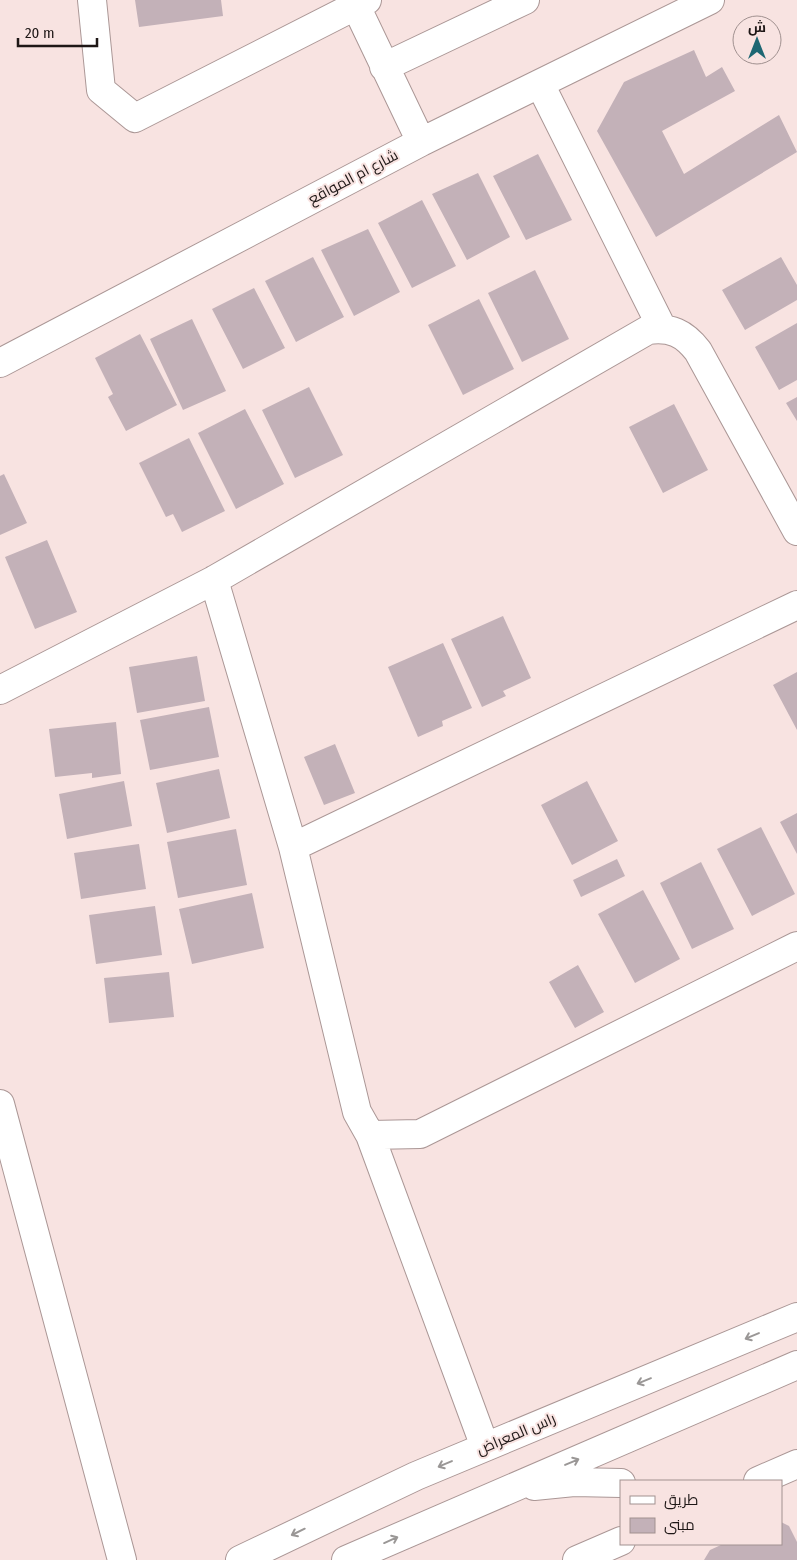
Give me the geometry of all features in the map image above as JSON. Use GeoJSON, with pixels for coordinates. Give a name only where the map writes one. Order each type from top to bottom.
{"type":"FeatureCollection","features":[{"type":"Feature","properties":{"kind":"street"},"geometry":{"type":"LineString","coordinates":[[92,0],[101,90],[135,118],[362,3],[384,67],[421,142]]}},
{"type":"Feature","properties":{"kind":"street"},"geometry":{"type":"LineString","coordinates":[[384,67],[526,0]]}},
{"type":"Feature","properties":{"kind":"street","name":"شارع ام المواقع"},"geometry":{"type":"LineString","coordinates":[[0,363],[421,142],[710,0]]}},
{"type":"Feature","properties":{"kind":"street"},"geometry":{"type":"LineString","coordinates":[[540,84],[662,328]]}},
{"type":"Feature","properties":{"kind":"street"},"geometry":{"type":"LineString","coordinates":[[0,690],[214,580],[648,330],[662,328],[677,331],[689,339],[698,351],[797,531]]}},
{"type":"Feature","properties":{"kind":"street"},"geometry":{"type":"LineString","coordinates":[[214,580],[293,847],[357,1112],[370,1135],[485,1447]]}},
{"type":"Feature","properties":{"kind":"street"},"geometry":{"type":"LineString","coordinates":[[293,847],[797,606]]}},
{"type":"Feature","properties":{"kind":"street"},"geometry":{"type":"LineString","coordinates":[[370,1135],[420,1134],[797,946]]}},
{"type":"Feature","properties":{"kind":"street"},"geometry":{"type":"LineString","coordinates":[[0,1104],[122,1560]]}},
{"type":"Feature","properties":{"kind":"street","name":"راس المعراض"},"geometry":{"type":"LineString","coordinates":[[240,1560],[416,1476],[797,1317]]}},
{"type":"Feature","properties":{"kind":"street"},"geometry":{"type":"LineString","coordinates":[[346,1560],[797,1366]]}},
{"type":"Feature","properties":{"kind":"street"},"geometry":{"type":"LineString","coordinates":[[760,1480],[797,1464]]}},
{"type":"Feature","properties":{"kind":"street"},"geometry":{"type":"LineString","coordinates":[[510,1488],[574,1482],[620,1483]]}},
{"type":"Feature","properties":{"kind":"street"},"geometry":{"type":"LineString","coordinates":[[577,1560],[620,1541]]}},
{"type":"Feature","properties":{"kind":"building"},"geometry":{"type":"Polygon","coordinates":[[[135,0],[221,0],[223,16],[139,27],[135,0]]]}},
{"type":"Feature","properties":{"kind":"building"},"geometry":{"type":"Polygon","coordinates":[[[694,50],[706,77],[722,67],[735,91],[662,131],[684,174],[779,115],[797,152],[656,237],[597,131],[624,82],[694,50]]]}},
{"type":"Feature","properties":{"kind":"building"},"geometry":{"type":"Polygon","coordinates":[[[538,154],[572,220],[526,240],[493,176],[538,154]]]}},
{"type":"Feature","properties":{"kind":"building"},"geometry":{"type":"Polygon","coordinates":[[[478,173],[510,237],[467,260],[432,194],[478,173]]]}},
{"type":"Feature","properties":{"kind":"building"},"geometry":{"type":"Polygon","coordinates":[[[422,200],[456,266],[412,288],[378,223],[422,200]]]}},
{"type":"Feature","properties":{"kind":"building"},"geometry":{"type":"Polygon","coordinates":[[[368,229],[400,292],[354,316],[321,250],[368,229]]]}},
{"type":"Feature","properties":{"kind":"building"},"geometry":{"type":"Polygon","coordinates":[[[313,257],[344,317],[296,342],[265,281],[313,257]]]}},
{"type":"Feature","properties":{"kind":"building"},"geometry":{"type":"Polygon","coordinates":[[[781,257],[797,285],[797,300],[745,330],[722,290],[781,257]]]}},
{"type":"Feature","properties":{"kind":"building"},"geometry":{"type":"Polygon","coordinates":[[[535,270],[569,339],[522,362],[488,293],[535,270]]]}},
{"type":"Feature","properties":{"kind":"building"},"geometry":{"type":"Polygon","coordinates":[[[254,288],[285,348],[243,369],[212,309],[254,288]]]}},
{"type":"Feature","properties":{"kind":"building"},"geometry":{"type":"Polygon","coordinates":[[[479,299],[514,369],[463,395],[428,325],[479,299]]]}},
{"type":"Feature","properties":{"kind":"building"},"geometry":{"type":"Polygon","coordinates":[[[192,319],[226,391],[183,410],[150,339],[192,319]]]}},
{"type":"Feature","properties":{"kind":"building"},"geometry":{"type":"Polygon","coordinates":[[[797,323],[797,380],[779,390],[755,347],[797,323]]]}},
{"type":"Feature","properties":{"kind":"building"},"geometry":{"type":"Polygon","coordinates":[[[140,334],[177,405],[126,431],[108,397],[113,394],[95,358],[140,334]]]}},
{"type":"Feature","properties":{"kind":"building"},"geometry":{"type":"Polygon","coordinates":[[[309,387],[343,455],[295,478],[262,410],[309,387]]]}},
{"type":"Feature","properties":{"kind":"building"},"geometry":{"type":"Polygon","coordinates":[[[797,397],[797,421],[786,403],[797,397]]]}},
{"type":"Feature","properties":{"kind":"building"},"geometry":{"type":"Polygon","coordinates":[[[674,404],[708,470],[663,493],[629,427],[674,404]]]}},
{"type":"Feature","properties":{"kind":"building"},"geometry":{"type":"Polygon","coordinates":[[[245,409],[284,484],[236,509],[198,433],[245,409]]]}},
{"type":"Feature","properties":{"kind":"building"},"geometry":{"type":"Polygon","coordinates":[[[189,438],[225,511],[182,532],[173,514],[166,517],[139,463],[189,438]]]}},
{"type":"Feature","properties":{"kind":"building"},"geometry":{"type":"Polygon","coordinates":[[[4,474],[27,523],[0,535],[0,476],[4,474]]]}},
{"type":"Feature","properties":{"kind":"building"},"geometry":{"type":"Polygon","coordinates":[[[47,540],[77,612],[35,629],[5,557],[47,540]]]}},
{"type":"Feature","properties":{"kind":"building"},"geometry":{"type":"Polygon","coordinates":[[[503,616],[531,678],[503,691],[506,696],[482,707],[451,639],[503,616]]]}},
{"type":"Feature","properties":{"kind":"building"},"geometry":{"type":"Polygon","coordinates":[[[443,643],[472,708],[442,721],[443,726],[418,737],[388,667],[443,643]]]}},
{"type":"Feature","properties":{"kind":"building"},"geometry":{"type":"Polygon","coordinates":[[[197,656],[205,701],[137,713],[129,667],[197,656]]]}},
{"type":"Feature","properties":{"kind":"building"},"geometry":{"type":"Polygon","coordinates":[[[797,672],[797,730],[773,685],[797,672]]]}},
{"type":"Feature","properties":{"kind":"building"},"geometry":{"type":"Polygon","coordinates":[[[209,707],[219,757],[150,770],[140,720],[209,707]]]}},
{"type":"Feature","properties":{"kind":"building"},"geometry":{"type":"Polygon","coordinates":[[[116,722],[121,774],[92,778],[92,773],[55,777],[49,729],[116,722]]]}},
{"type":"Feature","properties":{"kind":"building"},"geometry":{"type":"Polygon","coordinates":[[[335,744],[355,793],[324,805],[304,757],[335,744]]]}},
{"type":"Feature","properties":{"kind":"building"},"geometry":{"type":"Polygon","coordinates":[[[219,769],[230,818],[167,833],[156,783],[219,769]]]}},
{"type":"Feature","properties":{"kind":"building"},"geometry":{"type":"Polygon","coordinates":[[[124,781],[132,826],[67,839],[59,794],[124,781]]]}},
{"type":"Feature","properties":{"kind":"building"},"geometry":{"type":"Polygon","coordinates":[[[587,781],[618,841],[572,865],[541,805],[587,781]]]}},
{"type":"Feature","properties":{"kind":"building"},"geometry":{"type":"Polygon","coordinates":[[[797,813],[797,854],[780,822],[797,813]]]}},
{"type":"Feature","properties":{"kind":"building"},"geometry":{"type":"Polygon","coordinates":[[[761,827],[795,894],[752,916],[717,849],[761,827]]]}},
{"type":"Feature","properties":{"kind":"building"},"geometry":{"type":"Polygon","coordinates":[[[236,829],[247,885],[178,898],[167,842],[236,829]]]}},
{"type":"Feature","properties":{"kind":"building"},"geometry":{"type":"Polygon","coordinates":[[[139,844],[146,889],[81,899],[74,853],[139,844]]]}},
{"type":"Feature","properties":{"kind":"building"},"geometry":{"type":"Polygon","coordinates":[[[617,859],[625,876],[581,897],[573,880],[617,859]]]}},
{"type":"Feature","properties":{"kind":"building"},"geometry":{"type":"Polygon","coordinates":[[[701,862],[734,929],[692,949],[660,883],[701,862]]]}},
{"type":"Feature","properties":{"kind":"building"},"geometry":{"type":"Polygon","coordinates":[[[643,890],[680,959],[635,983],[598,914],[643,890]]]}},
{"type":"Feature","properties":{"kind":"building"},"geometry":{"type":"Polygon","coordinates":[[[252,893],[264,948],[192,964],[179,909],[252,893]]]}},
{"type":"Feature","properties":{"kind":"building"},"geometry":{"type":"Polygon","coordinates":[[[155,906],[162,955],[96,964],[89,915],[155,906]]]}},
{"type":"Feature","properties":{"kind":"building"},"geometry":{"type":"Polygon","coordinates":[[[578,965],[604,1012],[575,1028],[549,982],[578,965]]]}},
{"type":"Feature","properties":{"kind":"building"},"geometry":{"type":"Polygon","coordinates":[[[169,972],[174,1017],[109,1023],[104,978],[169,972]]]}},
{"type":"Feature","properties":{"kind":"building"},"geometry":{"type":"Polygon","coordinates":[[[782,1522],[789,1526],[797,1542],[797,1560],[704,1560],[710,1550],[721,1545],[782,1545],[782,1522]]]}}]}
